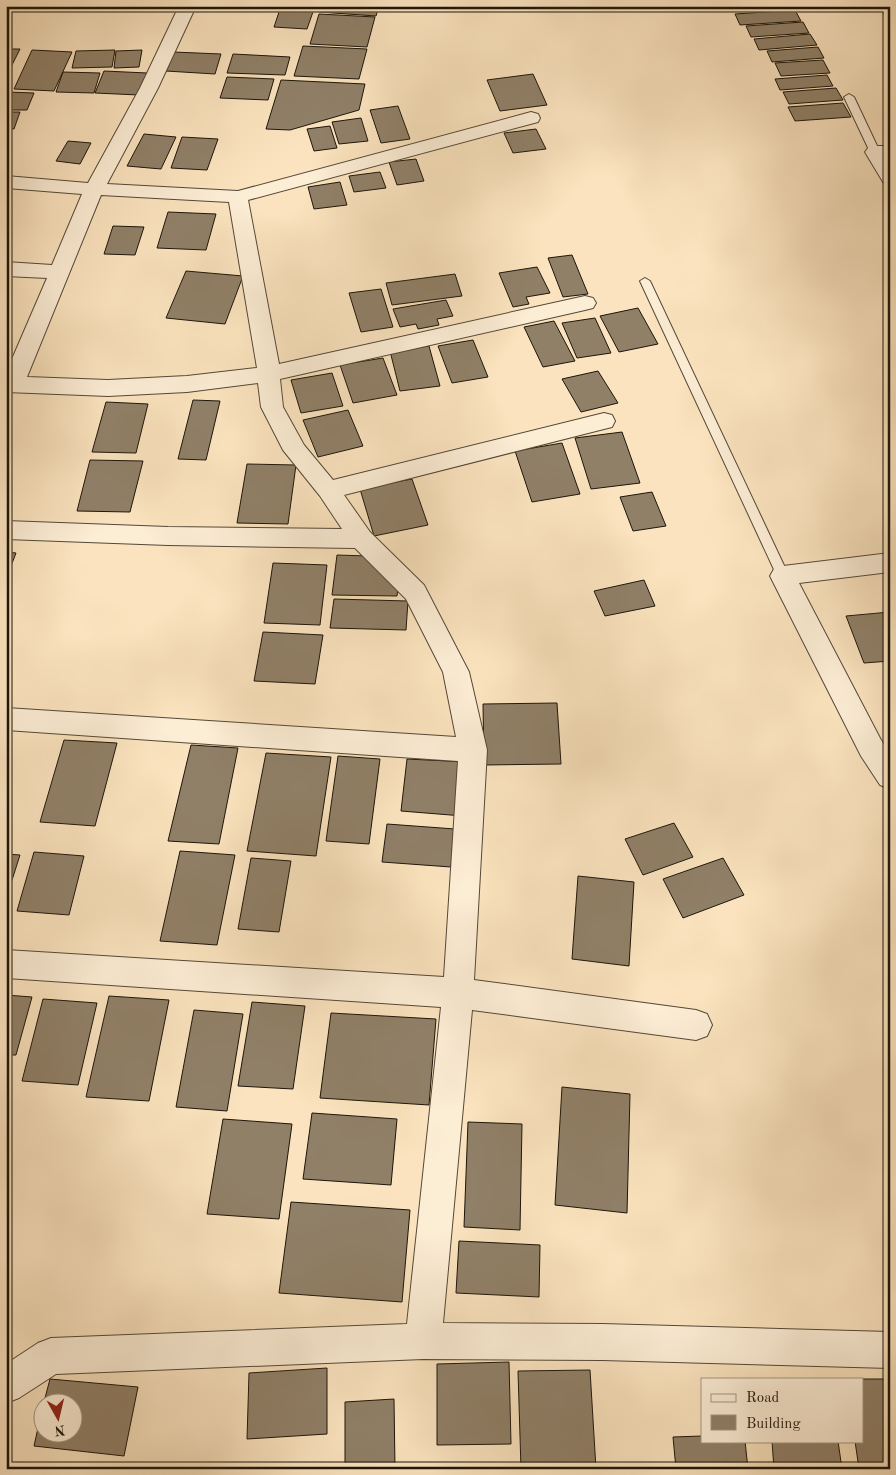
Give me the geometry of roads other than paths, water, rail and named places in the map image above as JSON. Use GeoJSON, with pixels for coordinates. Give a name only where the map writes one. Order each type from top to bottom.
{"type":"FeatureCollection","features":[{"type":"Feature","properties":{"kind":"street"},"geometry":{"type":"LineString","coordinates":[[188,6],[149,88],[94,189],[60,272],[10,384],[108,388],[188,384],[268,374],[585,303]]}},
{"type":"Feature","properties":{"kind":"street"},"geometry":{"type":"LineString","coordinates":[[6,182],[238,197],[531,118]]}},
{"type":"Feature","properties":{"kind":"street"},"geometry":{"type":"LineString","coordinates":[[882,152],[890,178]]}},
{"type":"Feature","properties":{"kind":"street"},"geometry":{"type":"LineString","coordinates":[[238,197],[272,408],[295,450],[328,490],[361,539],[416,592],[456,672],[473,750],[458,993],[423,1342]]}},
{"type":"Feature","properties":{"kind":"street"},"geometry":{"type":"LineString","coordinates":[[6,269],[60,272]]}},
{"type":"Feature","properties":{"kind":"street"},"geometry":{"type":"LineString","coordinates":[[328,490],[604,422]]}},
{"type":"Feature","properties":{"kind":"street"},"geometry":{"type":"LineString","coordinates":[[6,530],[168,536],[361,539]]}},
{"type":"Feature","properties":{"kind":"street"},"geometry":{"type":"LineString","coordinates":[[888,773],[870,748],[783,576],[890,562]]}},
{"type":"Feature","properties":{"kind":"street"},"geometry":{"type":"LineString","coordinates":[[6,719],[473,750]]}},
{"type":"Feature","properties":{"kind":"street"},"geometry":{"type":"LineString","coordinates":[[6,964],[458,993],[696,1026]]}},
{"type":"Feature","properties":{"kind":"street"},"geometry":{"type":"LineString","coordinates":[[6,1385],[51,1356],[423,1342],[602,1342],[890,1350]]}},
{"type":"Feature","properties":{"kind":"lane"},"geometry":{"type":"LineString","coordinates":[[848,97],[882,152]]}},
{"type":"Feature","properties":{"kind":"lane"},"geometry":{"type":"LineString","coordinates":[[645,281],[783,576]]}}]}
